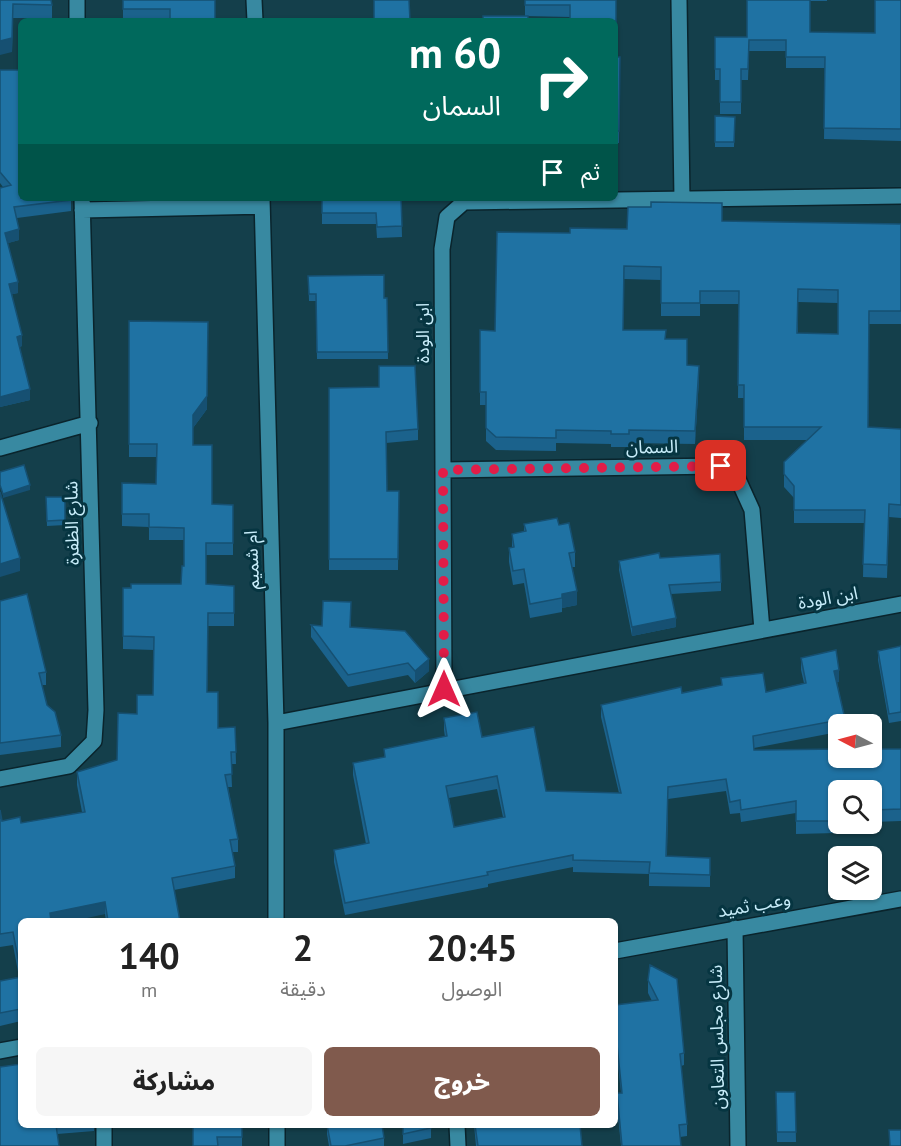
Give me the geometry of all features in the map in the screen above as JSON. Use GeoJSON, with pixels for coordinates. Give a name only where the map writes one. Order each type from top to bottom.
{"type":"FeatureCollection","features":[{"type":"Feature","properties":{"kind":"street"},"geometry":{"type":"LineString","coordinates":[[76,0],[77,18]]}},
{"type":"Feature","properties":{"kind":"street"},"geometry":{"type":"LineString","coordinates":[[254,0],[255,18]]}},
{"type":"Feature","properties":{"kind":"street"},"geometry":{"type":"LineString","coordinates":[[679,0],[682,199]]}},
{"type":"Feature","properties":{"kind":"street","name":"ابن الودة"},"geometry":{"type":"LineString","coordinates":[[618,200],[901,196]]}},
{"type":"Feature","properties":{"kind":"street","name":"ابن الودة"},"geometry":{"type":"LineString","coordinates":[[444,689],[442,249],[447,217],[464,202],[537,201]]}},
{"type":"Feature","properties":{"kind":"street"},"geometry":{"type":"LineString","coordinates":[[82,204],[262,202]]}},
{"type":"Feature","properties":{"kind":"street","name":"ام شميم"},"geometry":{"type":"LineString","coordinates":[[262,202],[276,723],[276,918]]}},
{"type":"Feature","properties":{"kind":"street","name":"شارع الظفرة"},"geometry":{"type":"LineString","coordinates":[[0,778],[69,766],[94,741],[96,710],[90,423],[82,204]]}},
{"type":"Feature","properties":{"kind":"street"},"geometry":{"type":"LineString","coordinates":[[0,448],[90,423]]}},
{"type":"Feature","properties":{"kind":"street","name":"السمان"},"geometry":{"type":"LineString","coordinates":[[443,470],[721,466],[737,477],[752,510],[762,630]]}},
{"type":"Feature","properties":{"kind":"street","name":"ابن الودة"},"geometry":{"type":"LineString","coordinates":[[276,723],[444,689],[901,604]]}},
{"type":"Feature","properties":{"kind":"street","name":"وعب ثميد"},"geometry":{"type":"LineString","coordinates":[[618,950],[901,899]]}},
{"type":"Feature","properties":{"kind":"street","name":"شارع مجلس التعاون"},"geometry":{"type":"LineString","coordinates":[[735,928],[738,1146]]}},
{"type":"Feature","properties":{"kind":"street"},"geometry":{"type":"LineString","coordinates":[[0,1051],[18,1048]]}},
{"type":"Feature","properties":{"kind":"street"},"geometry":{"type":"LineString","coordinates":[[104,1128],[104,1146]]}},
{"type":"Feature","properties":{"kind":"street"},"geometry":{"type":"LineString","coordinates":[[277,1128],[277,1146]]}},
{"type":"Feature","properties":{"kind":"street"},"geometry":{"type":"LineString","coordinates":[[457,1128],[458,1146]]}},
{"type":"Feature","properties":{"kind":"building"},"geometry":{"type":"Polygon","coordinates":[[[0,0],[51,0],[52,5],[13,4],[12,38],[0,41],[0,0]]]}},
{"type":"Feature","properties":{"kind":"building"},"geometry":{"type":"Polygon","coordinates":[[[123,0],[215,0],[215,18],[170,18],[170,9],[123,9],[123,0]]]}},
{"type":"Feature","properties":{"kind":"building"},"geometry":{"type":"Polygon","coordinates":[[[374,0],[409,0],[410,18],[374,18],[374,0]]]}},
{"type":"Feature","properties":{"kind":"building"},"geometry":{"type":"Polygon","coordinates":[[[525,0],[616,0],[616,18],[570,18],[570,5],[525,5],[525,0]]]}},
{"type":"Feature","properties":{"kind":"building"},"geometry":{"type":"Polygon","coordinates":[[[747,0],[810,0],[810,32],[875,33],[875,0],[901,0],[901,129],[824,128],[825,57],[786,57],[786,40],[749,40],[748,69],[741,69],[741,102],[720,102],[720,69],[715,69],[715,37],[747,37],[747,0]]]}},
{"type":"Feature","properties":{"kind":"building"},"geometry":{"type":"Polygon","coordinates":[[[483,16],[528,16],[528,18],[483,18],[483,16]]]}},
{"type":"Feature","properties":{"kind":"building"},"geometry":{"type":"Polygon","coordinates":[[[618,57],[620,57],[619,131],[618,57]]]}},
{"type":"Feature","properties":{"kind":"building"},"geometry":{"type":"Polygon","coordinates":[[[0,70],[18,70],[18,201],[63,201],[14,207],[19,229],[5,233],[18,282],[9,284],[22,335],[17,337],[30,389],[0,397],[0,188],[11,185],[0,172],[0,70]]]}},
{"type":"Feature","properties":{"kind":"building"},"geometry":{"type":"Polygon","coordinates":[[[715,116],[735,117],[734,142],[715,142],[715,116]]]}},
{"type":"Feature","properties":{"kind":"building"},"geometry":{"type":"Polygon","coordinates":[[[322,201],[401,201],[402,226],[377,227],[376,213],[322,213],[322,201]]]}},
{"type":"Feature","properties":{"kind":"building"},"geometry":{"type":"Polygon","coordinates":[[[651,202],[722,203],[722,221],[901,224],[901,311],[869,311],[868,427],[901,429],[901,505],[889,504],[887,565],[863,564],[865,510],[794,510],[794,486],[784,474],[784,462],[821,427],[744,427],[744,385],[738,385],[739,291],[700,291],[700,303],[661,303],[661,267],[624,266],[623,330],[666,330],[665,339],[687,339],[687,365],[699,366],[695,431],[629,430],[629,434],[611,434],[611,431],[556,430],[556,438],[496,437],[486,428],[486,392],[480,392],[480,330],[495,331],[497,232],[570,233],[570,228],[627,229],[628,207],[651,207],[651,202]],[[798,289],[797,333],[838,334],[838,290],[798,289]]]}},
{"type":"Feature","properties":{"kind":"building"},"geometry":{"type":"Polygon","coordinates":[[[384,275],[384,298],[387,298],[388,352],[317,352],[316,294],[309,294],[308,276],[384,275]]]}},
{"type":"Feature","properties":{"kind":"building"},"geometry":{"type":"Polygon","coordinates":[[[129,321],[208,322],[207,396],[193,415],[193,445],[212,445],[212,504],[233,505],[233,543],[206,543],[206,584],[234,586],[234,613],[208,613],[207,692],[218,692],[218,728],[235,727],[236,752],[231,752],[232,774],[225,775],[238,839],[230,840],[235,866],[172,878],[179,918],[108,918],[105,902],[50,913],[51,918],[18,918],[18,958],[13,932],[0,934],[0,810],[2,821],[20,817],[21,823],[85,812],[77,772],[117,760],[118,713],[137,714],[137,695],[153,695],[154,637],[123,636],[123,588],[131,588],[131,584],[181,584],[182,566],[184,566],[184,528],[149,527],[149,514],[122,514],[122,483],[156,484],[157,444],[129,444],[129,321]]]}},
{"type":"Feature","properties":{"kind":"building"},"geometry":{"type":"Polygon","coordinates":[[[379,366],[415,366],[418,429],[386,432],[387,491],[399,491],[398,559],[329,559],[329,388],[379,387],[379,366]]]}},
{"type":"Feature","properties":{"kind":"building"},"geometry":{"type":"Polygon","coordinates":[[[24,465],[30,485],[3,494],[0,472],[24,465]]]}},
{"type":"Feature","properties":{"kind":"building"},"geometry":{"type":"Polygon","coordinates":[[[0,492],[20,558],[0,564],[0,492]]]}},
{"type":"Feature","properties":{"kind":"building"},"geometry":{"type":"Polygon","coordinates":[[[46,497],[65,497],[65,520],[47,521],[46,497]]]}},
{"type":"Feature","properties":{"kind":"building"},"geometry":{"type":"Polygon","coordinates":[[[557,518],[559,525],[569,523],[575,552],[569,553],[577,591],[562,594],[562,598],[530,604],[524,569],[513,571],[509,548],[514,547],[512,534],[526,531],[524,524],[557,518]]]}},
{"type":"Feature","properties":{"kind":"building"},"geometry":{"type":"Polygon","coordinates":[[[659,553],[660,558],[720,554],[721,582],[669,585],[676,618],[632,627],[619,561],[659,553]]]}},
{"type":"Feature","properties":{"kind":"building"},"geometry":{"type":"Polygon","coordinates":[[[27,594],[46,672],[39,673],[47,705],[55,712],[61,735],[0,743],[0,601],[27,594]]]}},
{"type":"Feature","properties":{"kind":"building"},"geometry":{"type":"Polygon","coordinates":[[[323,601],[351,602],[350,627],[405,631],[429,659],[415,671],[408,663],[348,675],[311,625],[322,626],[323,601]]]}},
{"type":"Feature","properties":{"kind":"building"},"geometry":{"type":"Polygon","coordinates":[[[901,646],[901,712],[889,714],[878,651],[901,646]]]}},
{"type":"Feature","properties":{"kind":"building"},"geometry":{"type":"Polygon","coordinates":[[[836,650],[839,670],[834,671],[844,714],[828,714],[828,722],[753,736],[754,750],[828,749],[828,768],[882,768],[882,749],[901,749],[901,809],[882,810],[882,780],[828,780],[828,821],[796,821],[796,801],[741,810],[740,800],[730,802],[726,779],[668,787],[666,856],[710,858],[710,875],[649,873],[650,862],[573,860],[573,855],[487,872],[488,875],[345,903],[334,850],[369,843],[353,763],[385,757],[384,749],[447,736],[444,718],[477,712],[482,737],[534,727],[546,791],[621,793],[601,705],[681,687],[682,693],[722,685],[721,678],[763,673],[766,692],[806,683],[801,658],[836,650]],[[497,776],[446,786],[454,827],[505,817],[497,776]]]}},
{"type":"Feature","properties":{"kind":"building"},"geometry":{"type":"Polygon","coordinates":[[[650,965],[677,979],[684,1053],[680,1054],[687,1124],[679,1125],[681,1146],[622,1146],[618,1104],[618,1093],[622,1093],[618,1054],[618,1005],[658,1000],[648,980],[650,965]]]}},
{"type":"Feature","properties":{"kind":"building"},"geometry":{"type":"Polygon","coordinates":[[[18,978],[18,1010],[0,1013],[0,981],[18,978]]]}},
{"type":"Feature","properties":{"kind":"building"},"geometry":{"type":"Polygon","coordinates":[[[18,1064],[18,1128],[56,1128],[59,1146],[0,1146],[0,1067],[18,1064]]]}},
{"type":"Feature","properties":{"kind":"building"},"geometry":{"type":"Polygon","coordinates":[[[776,1092],[795,1092],[796,1132],[777,1132],[776,1092]]]}},
{"type":"Feature","properties":{"kind":"building"},"geometry":{"type":"Polygon","coordinates":[[[193,1128],[242,1128],[242,1137],[217,1137],[218,1146],[193,1146],[193,1128]]]}},
{"type":"Feature","properties":{"kind":"building"},"geometry":{"type":"Polygon","coordinates":[[[328,1128],[382,1128],[384,1138],[345,1146],[331,1146],[328,1128]]]}},
{"type":"Feature","properties":{"kind":"building"},"geometry":{"type":"Polygon","coordinates":[[[403,1128],[431,1128],[403,1134],[403,1128]]]}},
{"type":"Feature","properties":{"kind":"building"},"geometry":{"type":"Polygon","coordinates":[[[475,1128],[580,1128],[582,1146],[478,1146],[475,1128]]]}},
{"type":"Feature","properties":{"kind":"building"},"geometry":{"type":"Polygon","coordinates":[[[889,1130],[901,1130],[901,1146],[890,1146],[889,1130]]]}},
{"type":"Feature","properties":{"kind":"route"},"geometry":{"type":"LineString","coordinates":[[444,689],[443,470],[721,466]]}}]}
